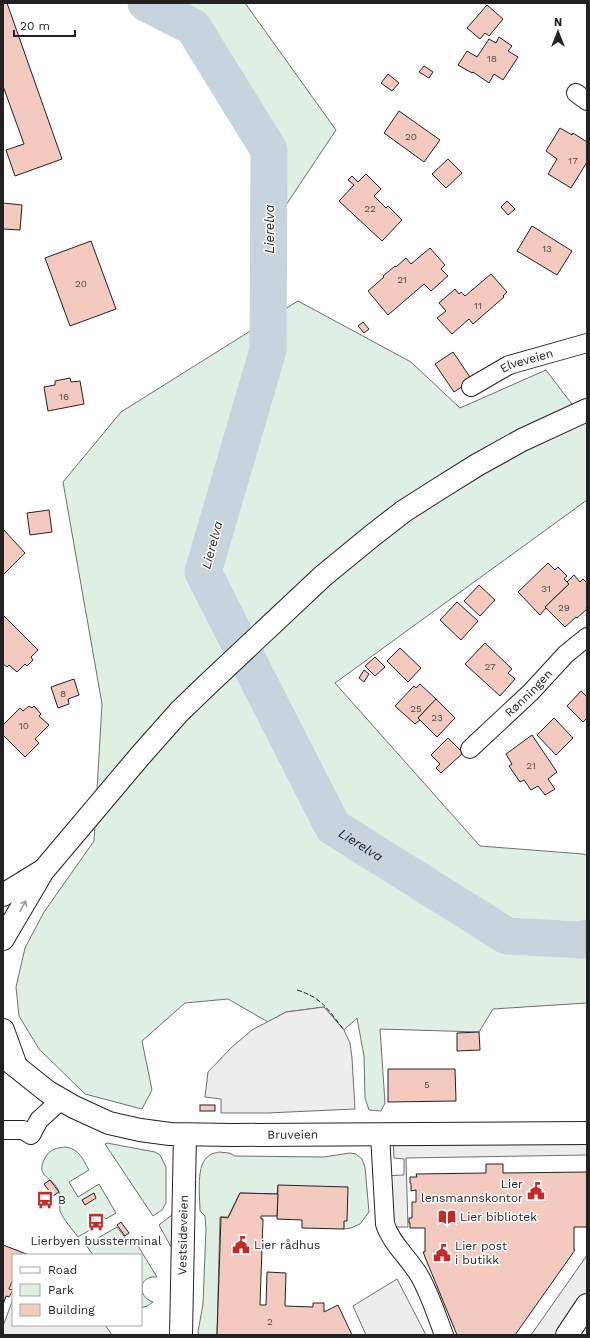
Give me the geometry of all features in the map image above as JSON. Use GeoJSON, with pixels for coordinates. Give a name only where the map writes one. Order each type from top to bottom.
{"type":"FeatureCollection","features":[{"type":"Feature","properties":{"kind":"street","name":"Elveveien"},"geometry":{"type":"LineString","coordinates":[[471,387],[509,365],[587,343]]}},
{"type":"Feature","properties":{"kind":"street"},"geometry":{"type":"LineString","coordinates":[[3,939],[44,871],[140,756],[179,712],[323,576],[404,511],[437,490],[477,465],[522,440],[587,410]]}},
{"type":"Feature","properties":{"kind":"street","name":"Rønningen"},"geometry":{"type":"LineString","coordinates":[[470,749],[531,692],[566,654],[587,637]]}},
{"type":"Feature","properties":{"kind":"street"},"geometry":{"type":"LineString","coordinates":[[3,895],[44,871]]}},
{"type":"Feature","properties":{"kind":"street","name":"Bruveien"},"geometry":{"type":"LineString","coordinates":[[3,1030],[10,1061],[48,1092],[74,1107],[109,1123],[140,1130],[185,1135],[587,1133]]}},
{"type":"Feature","properties":{"kind":"street"},"geometry":{"type":"LineString","coordinates":[[3,1130],[23,1130],[31,1135],[39,1120],[61,1100]]}},
{"type":"Feature","properties":{"kind":"street"},"geometry":{"type":"LineString","coordinates":[[380,1134],[385,1224],[390,1237],[408,1258],[432,1299],[444,1335]]}},
{"type":"Feature","properties":{"kind":"street","name":"Vestsideveien"},"geometry":{"type":"LineString","coordinates":[[181,1335],[185,1135]]}},
{"type":"Feature","properties":{"kind":"street"},"geometry":{"type":"LineString","coordinates":[[566,1335],[587,1305]]}},
{"type":"Feature","properties":{"kind":"green space"},"geometry":{"type":"Polygon","coordinates":[[[145,3],[245,3],[336,130],[270,229],[272,155],[196,29],[145,3]]]}},
{"type":"Feature","properties":{"kind":"green space"},"geometry":{"type":"Polygon","coordinates":[[[298,301],[411,362],[460,408],[546,370],[587,424],[587,500],[335,683],[480,846],[587,855],[587,1003],[493,1009],[479,1032],[380,1029],[385,1103],[381,1111],[369,1110],[365,1098],[364,1056],[357,1018],[344,1030],[324,1007],[286,1012],[268,1022],[228,999],[185,1003],[142,1041],[152,1090],[142,1109],[85,1094],[39,1049],[19,1016],[16,987],[25,948],[44,912],[94,841],[102,704],[63,482],[121,412],[298,301]]]}},
{"type":"Feature","properties":{"kind":"green space"},"geometry":{"type":"Polygon","coordinates":[[[107,1143],[155,1152],[160,1155],[166,1167],[166,1203],[162,1210],[153,1216],[105,1144],[107,1143]]]}},
{"type":"Feature","properties":{"kind":"green space"},"geometry":{"type":"Polygon","coordinates":[[[66,1147],[78,1152],[89,1170],[69,1182],[78,1197],[99,1184],[116,1213],[106,1219],[101,1214],[89,1221],[93,1228],[78,1237],[61,1214],[59,1192],[57,1187],[43,1173],[42,1170],[42,1165],[45,1158],[51,1151],[66,1147]]]}},
{"type":"Feature","properties":{"kind":"green space"},"geometry":{"type":"Polygon","coordinates":[[[219,1152],[229,1153],[235,1156],[324,1157],[350,1153],[356,1154],[362,1159],[365,1167],[369,1212],[360,1224],[344,1229],[278,1185],[277,1194],[240,1193],[228,1217],[220,1217],[217,1335],[199,1335],[198,1332],[203,1304],[206,1229],[205,1216],[200,1211],[199,1180],[202,1165],[205,1159],[211,1154],[219,1152]]]}},
{"type":"Feature","properties":{"kind":"green space"},"geometry":{"type":"Polygon","coordinates":[[[173,1214],[171,1247],[159,1225],[173,1214]]]}},
{"type":"Feature","properties":{"kind":"green space"},"geometry":{"type":"Polygon","coordinates":[[[117,1227],[130,1244],[135,1241],[157,1277],[146,1279],[142,1286],[142,1254],[92,1254],[86,1245],[117,1227]]]}},
{"type":"Feature","properties":{"kind":"green space"},"geometry":{"type":"Polygon","coordinates":[[[142,1291],[148,1299],[153,1302],[142,1308],[142,1291]]]}},
{"type":"Feature","properties":{"kind":"shaded area"},"geometry":{"type":"Polygon","coordinates":[[[324,1007],[344,1030],[350,1043],[355,1109],[267,1113],[221,1113],[221,1099],[205,1097],[208,1072],[232,1047],[252,1030],[286,1012],[324,1007]]]}},
{"type":"Feature","properties":{"kind":"shaded area"},"geometry":{"type":"Polygon","coordinates":[[[587,1133],[587,1155],[406,1158],[408,1227],[394,1227],[382,1176],[404,1175],[404,1159],[394,1158],[393,1134],[587,1133]]]}},
{"type":"Feature","properties":{"kind":"shaded area"},"geometry":{"type":"Polygon","coordinates":[[[587,1255],[587,1335],[531,1335],[583,1261],[587,1255]]]}},
{"type":"Feature","properties":{"kind":"shaded area"},"geometry":{"type":"Polygon","coordinates":[[[397,1279],[426,1335],[366,1335],[353,1306],[397,1279]]]}},
{"type":"Feature","properties":{"kind":"shaded area"},"geometry":{"type":"Polygon","coordinates":[[[12,1302],[12,1326],[106,1326],[112,1335],[3,1335],[3,1326],[12,1302]]]}},
{"type":"Feature","properties":{"kind":"building"},"geometry":{"type":"Polygon","coordinates":[[[3,3],[7,3],[62,159],[15,176],[6,150],[24,144],[3,86],[3,3]]]}},
{"type":"Feature","properties":{"kind":"building"},"geometry":{"type":"Polygon","coordinates":[[[487,5],[503,19],[489,36],[485,33],[480,39],[467,28],[487,5]]]}},
{"type":"Feature","properties":{"kind":"building"},"geometry":{"type":"Polygon","coordinates":[[[499,37],[512,46],[508,51],[518,57],[503,80],[494,74],[489,83],[473,72],[472,73],[458,65],[467,51],[477,57],[489,39],[496,43],[499,37]]]}},
{"type":"Feature","properties":{"kind":"building"},"geometry":{"type":"Polygon","coordinates":[[[424,66],[433,72],[429,78],[419,72],[424,66]]]}},
{"type":"Feature","properties":{"kind":"building"},"geometry":{"type":"Polygon","coordinates":[[[388,74],[399,83],[392,91],[381,83],[388,74]]]}},
{"type":"Feature","properties":{"kind":"building"},"geometry":{"type":"Polygon","coordinates":[[[399,111],[440,140],[424,162],[384,133],[399,111]]]}},
{"type":"Feature","properties":{"kind":"building"},"geometry":{"type":"Polygon","coordinates":[[[560,128],[572,135],[573,133],[587,142],[587,162],[571,188],[548,174],[557,159],[546,151],[560,128]]]}},
{"type":"Feature","properties":{"kind":"building"},"geometry":{"type":"Polygon","coordinates":[[[448,159],[462,173],[446,188],[432,174],[448,159]]]}},
{"type":"Feature","properties":{"kind":"building"},"geometry":{"type":"Polygon","coordinates":[[[366,174],[381,189],[374,196],[386,208],[388,206],[402,220],[382,241],[339,201],[354,185],[348,180],[352,176],[358,182],[366,174]]]}},
{"type":"Feature","properties":{"kind":"building"},"geometry":{"type":"Polygon","coordinates":[[[507,201],[515,209],[508,215],[501,207],[507,201]]]}},
{"type":"Feature","properties":{"kind":"building"},"geometry":{"type":"Polygon","coordinates":[[[3,203],[22,205],[20,230],[3,229],[3,203]]]}},
{"type":"Feature","properties":{"kind":"building"},"geometry":{"type":"Polygon","coordinates":[[[532,226],[572,251],[557,275],[517,251],[532,226]]]}},
{"type":"Feature","properties":{"kind":"building"},"geometry":{"type":"Polygon","coordinates":[[[91,241],[116,309],[70,326],[45,258],[91,241]]]}},
{"type":"Feature","properties":{"kind":"building"},"geometry":{"type":"Polygon","coordinates":[[[430,248],[445,265],[441,269],[448,276],[431,291],[424,284],[388,315],[368,291],[384,277],[383,276],[406,258],[411,264],[430,248]]]}},
{"type":"Feature","properties":{"kind":"building"},"geometry":{"type":"Polygon","coordinates":[[[491,274],[507,292],[503,296],[504,297],[473,324],[469,319],[452,334],[437,318],[446,311],[439,303],[455,289],[459,294],[461,292],[465,296],[491,274]]]}},
{"type":"Feature","properties":{"kind":"building"},"geometry":{"type":"Polygon","coordinates":[[[363,322],[369,329],[364,333],[358,326],[363,322]]]}},
{"type":"Feature","properties":{"kind":"building"},"geometry":{"type":"Polygon","coordinates":[[[453,352],[472,380],[454,392],[435,364],[453,352]]]}},
{"type":"Feature","properties":{"kind":"building"},"geometry":{"type":"Polygon","coordinates":[[[70,378],[71,382],[80,381],[84,404],[48,411],[44,387],[55,385],[55,381],[70,378]]]}},
{"type":"Feature","properties":{"kind":"building"},"geometry":{"type":"Polygon","coordinates":[[[49,510],[52,532],[30,535],[27,513],[49,510]]]}},
{"type":"Feature","properties":{"kind":"building"},"geometry":{"type":"Polygon","coordinates":[[[3,529],[25,553],[3,575],[3,529]]]}},
{"type":"Feature","properties":{"kind":"building"},"geometry":{"type":"Polygon","coordinates":[[[548,563],[555,570],[558,567],[567,576],[564,579],[569,584],[545,607],[546,608],[540,615],[518,592],[548,563]]]}},
{"type":"Feature","properties":{"kind":"building"},"geometry":{"type":"Polygon","coordinates":[[[574,575],[580,582],[583,579],[587,583],[587,609],[565,627],[545,607],[569,584],[567,582],[574,575]]]}},
{"type":"Feature","properties":{"kind":"building"},"geometry":{"type":"Polygon","coordinates":[[[479,585],[495,600],[480,616],[464,601],[479,585]]]}},
{"type":"Feature","properties":{"kind":"building"},"geometry":{"type":"Polygon","coordinates":[[[457,602],[478,621],[461,640],[440,620],[457,602]]]}},
{"type":"Feature","properties":{"kind":"building"},"geometry":{"type":"Polygon","coordinates":[[[3,615],[38,650],[31,657],[33,660],[27,666],[25,664],[17,672],[9,665],[7,667],[3,664],[3,615]]]}},
{"type":"Feature","properties":{"kind":"building"},"geometry":{"type":"Polygon","coordinates":[[[485,643],[512,669],[508,673],[515,679],[500,696],[465,664],[485,643]]]}},
{"type":"Feature","properties":{"kind":"building"},"geometry":{"type":"Polygon","coordinates":[[[400,648],[421,668],[408,682],[387,661],[400,648]]]}},
{"type":"Feature","properties":{"kind":"building"},"geometry":{"type":"Polygon","coordinates":[[[375,657],[385,667],[375,676],[365,666],[375,657]]]}},
{"type":"Feature","properties":{"kind":"building"},"geometry":{"type":"Polygon","coordinates":[[[364,670],[369,674],[364,682],[359,678],[364,670]]]}},
{"type":"Feature","properties":{"kind":"building"},"geometry":{"type":"Polygon","coordinates":[[[74,679],[79,695],[68,699],[69,704],[58,708],[51,687],[74,679]]]}},
{"type":"Feature","properties":{"kind":"building"},"geometry":{"type":"Polygon","coordinates":[[[420,684],[436,699],[418,718],[420,720],[415,724],[395,706],[414,686],[416,688],[420,684]]]}},
{"type":"Feature","properties":{"kind":"building"},"geometry":{"type":"Polygon","coordinates":[[[581,691],[587,697],[587,718],[583,722],[567,706],[581,691]]]}},
{"type":"Feature","properties":{"kind":"building"},"geometry":{"type":"Polygon","coordinates":[[[436,699],[455,718],[437,737],[418,718],[436,699]]]}},
{"type":"Feature","properties":{"kind":"building"},"geometry":{"type":"Polygon","coordinates":[[[29,706],[32,708],[34,706],[41,714],[39,716],[49,725],[35,739],[39,743],[25,757],[3,735],[3,725],[20,708],[23,711],[29,706]]]}},
{"type":"Feature","properties":{"kind":"building"},"geometry":{"type":"Polygon","coordinates":[[[554,718],[573,738],[556,755],[537,735],[554,718]]]}},
{"type":"Feature","properties":{"kind":"building"},"geometry":{"type":"Polygon","coordinates":[[[532,735],[557,772],[548,779],[555,789],[545,795],[538,786],[531,790],[524,780],[520,782],[509,766],[512,764],[506,754],[532,735]]]}},
{"type":"Feature","properties":{"kind":"building"},"geometry":{"type":"Polygon","coordinates":[[[448,738],[463,753],[441,773],[436,768],[440,764],[431,755],[448,738]]]}},
{"type":"Feature","properties":{"kind":"building"},"geometry":{"type":"Polygon","coordinates":[[[479,1032],[480,1050],[457,1051],[457,1033],[479,1032]]]}},
{"type":"Feature","properties":{"kind":"building"},"geometry":{"type":"Polygon","coordinates":[[[388,1069],[455,1069],[456,1101],[388,1102],[388,1069]]]}},
{"type":"Feature","properties":{"kind":"building"},"geometry":{"type":"Polygon","coordinates":[[[200,1105],[215,1105],[215,1111],[200,1111],[200,1105]]]}},
{"type":"Feature","properties":{"kind":"building"},"geometry":{"type":"Polygon","coordinates":[[[486,1164],[503,1164],[503,1173],[587,1172],[587,1227],[574,1227],[575,1250],[515,1335],[457,1335],[423,1252],[425,1252],[425,1228],[410,1228],[409,1218],[412,1218],[412,1202],[416,1202],[416,1190],[411,1191],[410,1177],[417,1177],[416,1174],[486,1173],[486,1164]]]}},
{"type":"Feature","properties":{"kind":"building"},"geometry":{"type":"Polygon","coordinates":[[[50,1180],[59,1192],[53,1196],[44,1184],[50,1180]]]}},
{"type":"Feature","properties":{"kind":"building"},"geometry":{"type":"Polygon","coordinates":[[[278,1185],[348,1187],[347,1221],[344,1221],[344,1229],[302,1228],[302,1220],[277,1219],[278,1185]]]}},
{"type":"Feature","properties":{"kind":"building"},"geometry":{"type":"Polygon","coordinates":[[[94,1193],[96,1198],[85,1205],[82,1200],[94,1193]]]}},
{"type":"Feature","properties":{"kind":"building","name":"Lier rådhus"},"geometry":{"type":"Polygon","coordinates":[[[240,1193],[278,1194],[277,1216],[261,1216],[261,1219],[263,1219],[260,1305],[266,1305],[267,1272],[286,1273],[285,1306],[313,1307],[313,1303],[324,1303],[324,1312],[338,1305],[352,1335],[217,1335],[221,1217],[228,1218],[240,1193]]]}},
{"type":"Feature","properties":{"kind":"building"},"geometry":{"type":"Polygon","coordinates":[[[121,1222],[129,1233],[125,1236],[117,1225],[121,1222]]]}},
{"type":"Feature","properties":{"kind":"building"},"geometry":{"type":"Polygon","coordinates":[[[3,1245],[26,1254],[12,1254],[12,1282],[9,1289],[12,1290],[12,1292],[9,1297],[6,1296],[3,1305],[3,1245]]]}},
{"type":"Feature","properties":{"kind":"waterway","name":"Lierelva"},"geometry":{"type":"LineString","coordinates":[[146,3],[193,27],[269,150],[268,350],[203,572],[333,827],[507,936],[581,940],[587,938]]}},
{"type":"Feature","properties":{"kind":"fence"},"geometry":{"type":"LineString","coordinates":[[297,990],[306,993],[319,1001],[344,1030]]}},
{"type":"Feature","properties":{"kind":"place","name":"Lier lensmannskontor"},"geometry":{"type":"Point","coordinates":[536,1191]}},
{"type":"Feature","properties":{"kind":"place","name":"B"},"geometry":{"type":"Point","coordinates":[45,1200]}},
{"type":"Feature","properties":{"kind":"place","name":"Lier bibliotek"},"geometry":{"type":"Point","coordinates":[447,1217]}},
{"type":"Feature","properties":{"kind":"place","name":"Lierbyen bussterminal"},"geometry":{"type":"Point","coordinates":[96,1222]}},
{"type":"Feature","properties":{"kind":"place","name":"Lier rådhus"},"geometry":{"type":"Point","coordinates":[241,1245]}},
{"type":"Feature","properties":{"kind":"place","name":"Lier post i butikk"},"geometry":{"type":"Point","coordinates":[442,1253]}}]}
